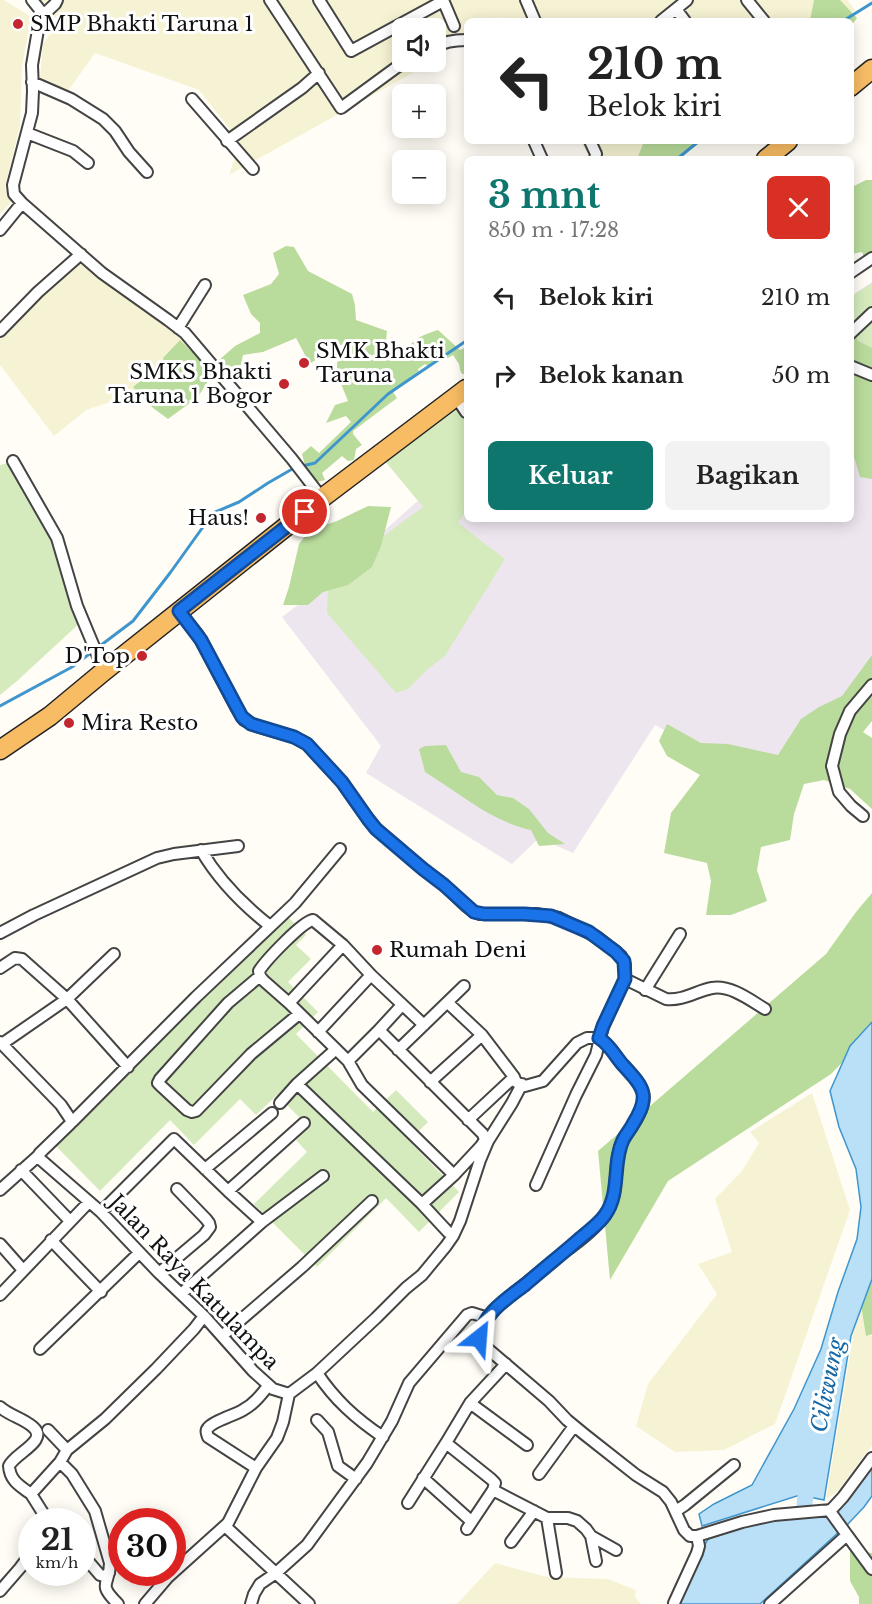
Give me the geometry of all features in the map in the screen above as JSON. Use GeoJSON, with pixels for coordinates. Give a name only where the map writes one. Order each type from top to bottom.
{"type":"FeatureCollection","features":[{"type":"Feature","properties":{"kind":"highway"},"geometry":{"type":"LineString","coordinates":[[854,84],[872,69]]}},
{"type":"Feature","properties":{"kind":"highway"},"geometry":{"type":"LineString","coordinates":[[770,156],[784,144]]}},
{"type":"Feature","properties":{"kind":"highway"},"geometry":{"type":"LineString","coordinates":[[0,750],[50,716],[179,611],[317,492],[461,393]]}},
{"type":"Feature","properties":{"kind":"street"},"geometry":{"type":"LineString","coordinates":[[32,0],[40,10],[32,65],[33,102],[14,185],[14,194],[102,273],[178,328],[292,459],[317,492]]}},
{"type":"Feature","properties":{"kind":"street"},"geometry":{"type":"LineString","coordinates":[[40,18],[57,0]]}},
{"type":"Feature","properties":{"kind":"street"},"geometry":{"type":"LineString","coordinates":[[270,0],[341,108],[392,71]]}},
{"type":"Feature","properties":{"kind":"street"},"geometry":{"type":"LineString","coordinates":[[319,0],[351,51],[443,1],[454,26]]}},
{"type":"Feature","properties":{"kind":"street"},"geometry":{"type":"LineString","coordinates":[[526,0],[534,18]]}},
{"type":"Feature","properties":{"kind":"street"},"geometry":{"type":"LineString","coordinates":[[665,18],[687,0]]}},
{"type":"Feature","properties":{"kind":"street"},"geometry":{"type":"LineString","coordinates":[[747,0],[762,18]]}},
{"type":"Feature","properties":{"kind":"street"},"geometry":{"type":"LineString","coordinates":[[676,9],[683,18]]}},
{"type":"Feature","properties":{"kind":"street"},"geometry":{"type":"LineString","coordinates":[[446,42],[464,40]]}},
{"type":"Feature","properties":{"kind":"street"},"geometry":{"type":"LineString","coordinates":[[227,141],[302,88],[319,73]]}},
{"type":"Feature","properties":{"kind":"street"},"geometry":{"type":"LineString","coordinates":[[32,82],[71,99],[103,119],[147,172]]}},
{"type":"Feature","properties":{"kind":"street"},"geometry":{"type":"LineString","coordinates":[[192,99],[254,169]]}},
{"type":"Feature","properties":{"kind":"street"},"geometry":{"type":"LineString","coordinates":[[27,133],[73,151],[88,163]]}},
{"type":"Feature","properties":{"kind":"street"},"geometry":{"type":"LineString","coordinates":[[0,230],[22,203]]}},
{"type":"Feature","properties":{"kind":"street"},"geometry":{"type":"LineString","coordinates":[[0,331],[38,292],[81,254]]}},
{"type":"Feature","properties":{"kind":"street"},"geometry":{"type":"LineString","coordinates":[[854,270],[872,258]]}},
{"type":"Feature","properties":{"kind":"street"},"geometry":{"type":"LineString","coordinates":[[178,328],[205,285]]}},
{"type":"Feature","properties":{"kind":"street"},"geometry":{"type":"LineString","coordinates":[[854,330],[872,313]]}},
{"type":"Feature","properties":{"kind":"street"},"geometry":{"type":"LineString","coordinates":[[854,368],[872,375]]}},
{"type":"Feature","properties":{"kind":"street"},"geometry":{"type":"LineString","coordinates":[[13,460],[57,538],[77,606],[103,672]]}},
{"type":"Feature","properties":{"kind":"street"},"geometry":{"type":"LineString","coordinates":[[179,611],[198,635],[244,720],[256,726],[294,737],[307,744],[342,782],[376,829],[466,906],[480,914],[551,916],[593,934],[619,955],[625,965],[625,979],[603,1026],[596,1055],[536,1185]]}},
{"type":"Feature","properties":{"kind":"street"},"geometry":{"type":"LineString","coordinates":[[863,816],[839,792],[832,766],[840,734],[850,711],[872,685]]}},
{"type":"Feature","properties":{"kind":"street"},"geometry":{"type":"LineString","coordinates":[[0,933],[165,855],[238,846]]}},
{"type":"Feature","properties":{"kind":"street"},"geometry":{"type":"LineString","coordinates":[[0,1190],[38,1156],[196,997],[295,903],[340,849]]}},
{"type":"Feature","properties":{"kind":"street"},"geometry":{"type":"LineString","coordinates":[[201,850],[224,884],[270,926]]}},
{"type":"Feature","properties":{"kind":"street"},"geometry":{"type":"LineString","coordinates":[[424,1025],[317,922],[310,920],[290,937],[259,971],[260,976],[348,1061],[362,1085],[454,1175]]}},
{"type":"Feature","properties":{"kind":"street"},"geometry":{"type":"LineString","coordinates":[[645,990],[680,934]]}},
{"type":"Feature","properties":{"kind":"street"},"geometry":{"type":"LineString","coordinates":[[289,1003],[343,945]]}},
{"type":"Feature","properties":{"kind":"street"},"geometry":{"type":"LineString","coordinates":[[72,1122],[61,1105],[1,1043],[67,999],[114,954]]}},
{"type":"Feature","properties":{"kind":"street"},"geometry":{"type":"LineString","coordinates":[[0,968],[12,959],[19,958],[67,999],[128,1067]]}},
{"type":"Feature","properties":{"kind":"street"},"geometry":{"type":"LineString","coordinates":[[318,1032],[371,975]]}},
{"type":"Feature","properties":{"kind":"street"},"geometry":{"type":"LineString","coordinates":[[260,976],[228,1003],[198,1035],[160,1078],[158,1083],[160,1085],[187,1110],[196,1111],[251,1054],[299,1014]]}},
{"type":"Feature","properties":{"kind":"street"},"geometry":{"type":"LineString","coordinates":[[625,979],[645,990],[673,1000],[712,988],[724,988],[765,1009]]}},
{"type":"Feature","properties":{"kind":"street"},"geometry":{"type":"LineString","coordinates":[[398,1050],[464,986]]}},
{"type":"Feature","properties":{"kind":"street"},"geometry":{"type":"LineString","coordinates":[[448,1003],[482,1035],[525,1086],[543,1081],[578,1042],[587,1038],[599,1038],[609,1045],[638,1081],[644,1096],[637,1118],[620,1147],[613,1195],[605,1214],[567,1251],[507,1297],[488,1318],[480,1331],[481,1343],[554,1405],[574,1426],[632,1472],[663,1492],[686,1533],[690,1536],[698,1536],[774,1515],[830,1512],[872,1458]]}},
{"type":"Feature","properties":{"kind":"street"},"geometry":{"type":"LineString","coordinates":[[348,1061],[402,1005]]}},
{"type":"Feature","properties":{"kind":"street"},"geometry":{"type":"LineString","coordinates":[[379,1030],[482,1132],[484,1140],[454,1175],[422,1204]]}},
{"type":"Feature","properties":{"kind":"street"},"geometry":{"type":"LineString","coordinates":[[430,1082],[482,1035]]}},
{"type":"Feature","properties":{"kind":"street"},"geometry":{"type":"LineString","coordinates":[[280,1102],[335,1050]]}},
{"type":"Feature","properties":{"kind":"street"},"geometry":{"type":"LineString","coordinates":[[468,1120],[518,1080]]}},
{"type":"Feature","properties":{"kind":"street","name":"Jalan Raya Katulampa"},"geometry":{"type":"LineString","coordinates":[[38,1156],[100,1212],[139,1254],[204,1316],[268,1386],[289,1394],[316,1373],[422,1275],[446,1246],[460,1221],[488,1141],[512,1103],[518,1080]]}},
{"type":"Feature","properties":{"kind":"street"},"geometry":{"type":"LineString","coordinates":[[297,1084],[448,1232]]}},
{"type":"Feature","properties":{"kind":"street"},"geometry":{"type":"LineString","coordinates":[[205,1169],[272,1113]]}},
{"type":"Feature","properties":{"kind":"street"},"geometry":{"type":"LineString","coordinates":[[228,1191],[304,1123]]}},
{"type":"Feature","properties":{"kind":"street"},"geometry":{"type":"LineString","coordinates":[[100,1212],[174,1139],[262,1222]]}},
{"type":"Feature","properties":{"kind":"street"},"geometry":{"type":"LineString","coordinates":[[21,1170],[70,1221]]}},
{"type":"Feature","properties":{"kind":"street"},"geometry":{"type":"LineString","coordinates":[[181,1294],[262,1222],[323,1176]]}},
{"type":"Feature","properties":{"kind":"street"},"geometry":{"type":"LineString","coordinates":[[159,1273],[204,1235],[210,1227],[206,1219],[177,1189]]}},
{"type":"Feature","properties":{"kind":"street"},"geometry":{"type":"LineString","coordinates":[[222,1336],[302,1267],[372,1201]]}},
{"type":"Feature","properties":{"kind":"street"},"geometry":{"type":"LineString","coordinates":[[0,1295],[88,1202]]}},
{"type":"Feature","properties":{"kind":"street"},"geometry":{"type":"LineString","coordinates":[[51,1240],[101,1292]]}},
{"type":"Feature","properties":{"kind":"street"},"geometry":{"type":"LineString","coordinates":[[0,1244],[24,1270]]}},
{"type":"Feature","properties":{"kind":"street"},"geometry":{"type":"LineString","coordinates":[[40,1349],[139,1254]]}},
{"type":"Feature","properties":{"kind":"street"},"geometry":{"type":"LineString","coordinates":[[251,1604],[260,1584],[308,1545],[356,1479],[392,1421],[409,1383],[465,1317],[472,1313],[488,1318]]}},
{"type":"Feature","properties":{"kind":"street"},"geometry":{"type":"LineString","coordinates":[[31,1494],[68,1450],[105,1419],[148,1377],[204,1316]]}},
{"type":"Feature","properties":{"kind":"street"},"geometry":{"type":"LineString","coordinates":[[408,1503],[470,1403],[506,1364]]}},
{"type":"Feature","properties":{"kind":"street"},"geometry":{"type":"LineString","coordinates":[[316,1373],[328,1390],[352,1415],[382,1437]]}},
{"type":"Feature","properties":{"kind":"street"},"geometry":{"type":"LineString","coordinates":[[256,1468],[208,1437],[207,1431],[208,1427],[250,1406],[268,1386]]}},
{"type":"Feature","properties":{"kind":"street"},"geometry":{"type":"LineString","coordinates":[[145,1604],[168,1577],[225,1527],[231,1519],[256,1468],[277,1438],[289,1394]]}},
{"type":"Feature","properties":{"kind":"street"},"geometry":{"type":"LineString","coordinates":[[470,1403],[527,1445]]}},
{"type":"Feature","properties":{"kind":"street"},"geometry":{"type":"LineString","coordinates":[[0,1407],[31,1425],[37,1432],[38,1436],[35,1441],[16,1456],[9,1466],[14,1482],[31,1494],[40,1508]]}},
{"type":"Feature","properties":{"kind":"street"},"geometry":{"type":"LineString","coordinates":[[317,1420],[328,1432],[338,1466],[356,1479]]}},
{"type":"Feature","properties":{"kind":"street"},"geometry":{"type":"LineString","coordinates":[[539,1474],[574,1426]]}},
{"type":"Feature","properties":{"kind":"street"},"geometry":{"type":"LineString","coordinates":[[48,1430],[68,1450]]}},
{"type":"Feature","properties":{"kind":"street"},"geometry":{"type":"LineString","coordinates":[[423,1478],[469,1525],[494,1490],[495,1484],[491,1479],[446,1443]]}},
{"type":"Feature","properties":{"kind":"street"},"geometry":{"type":"LineString","coordinates":[[60,1462],[72,1474],[95,1511],[108,1558]]}},
{"type":"Feature","properties":{"kind":"street"},"geometry":{"type":"LineString","coordinates":[[674,1508],[679,1509],[685,1505],[734,1465]]}},
{"type":"Feature","properties":{"kind":"street"},"geometry":{"type":"LineString","coordinates":[[494,1490],[547,1518],[572,1519],[581,1524],[591,1536],[616,1550]]}},
{"type":"Feature","properties":{"kind":"street"},"geometry":{"type":"LineString","coordinates":[[511,1542],[534,1512]]}},
{"type":"Feature","properties":{"kind":"street"},"geometry":{"type":"LineString","coordinates":[[830,1512],[872,1569]]}},
{"type":"Feature","properties":{"kind":"street"},"geometry":{"type":"LineString","coordinates":[[547,1518],[556,1574]]}},
{"type":"Feature","properties":{"kind":"street"},"geometry":{"type":"LineString","coordinates":[[225,1527],[309,1604]]}},
{"type":"Feature","properties":{"kind":"street"},"geometry":{"type":"LineString","coordinates":[[770,1604],[805,1574],[846,1532]]}},
{"type":"Feature","properties":{"kind":"street"},"geometry":{"type":"LineString","coordinates":[[591,1536],[596,1561]]}},
{"type":"Feature","properties":{"kind":"street"},"geometry":{"type":"LineString","coordinates":[[674,1603],[698,1553],[698,1536]]}},
{"type":"Feature","properties":{"kind":"street"},"geometry":{"type":"LineString","coordinates":[[0,1591],[18,1570]]}},
{"type":"Feature","properties":{"kind":"street"},"geometry":{"type":"LineString","coordinates":[[108,1575],[105,1582],[106,1588],[118,1604]]}},
{"type":"Feature","properties":{"kind":"shaded area"},"geometry":{"type":"Polygon","coordinates":[[[0,0],[4,0],[31,17],[22,67],[20,125],[5,187],[12,201],[0,214],[0,0]]]}},
{"type":"Feature","properties":{"kind":"shaded area"},"geometry":{"type":"Polygon","coordinates":[[[37,0],[847,0],[855,10],[840,18],[464,18],[464,38],[446,50],[446,18],[392,18],[392,72],[413,72],[229,175],[240,142],[199,90],[95,53],[68,91],[40,78],[43,44],[59,21],[37,0]]]}},
{"type":"Feature","properties":{"kind":"shaded area"},"geometry":{"type":"Polygon","coordinates":[[[582,144],[688,144],[674,156],[589,156],[582,144]]]}},
{"type":"Feature","properties":{"kind":"shaded area"},"geometry":{"type":"Polygon","coordinates":[[[77,256],[179,329],[211,369],[86,410],[54,436],[0,365],[0,333],[77,256]]]}},
{"type":"Feature","properties":{"kind":"shaded area"},"geometry":{"type":"Polygon","coordinates":[[[872,282],[872,667],[763,783],[655,725],[573,853],[539,838],[512,864],[366,773],[381,746],[282,617],[320,588],[422,497],[390,461],[464,403],[464,522],[854,522],[854,294],[872,282]]]}},
{"type":"Feature","properties":{"kind":"shaded area"},"geometry":{"type":"Polygon","coordinates":[[[812,1093],[850,1210],[775,1424],[724,1450],[675,1452],[636,1426],[648,1384],[717,1294],[698,1264],[732,1252],[715,1199],[742,1171],[759,1143],[750,1132],[812,1093]]]}},
{"type":"Feature","properties":{"kind":"shaded area"},"geometry":{"type":"Polygon","coordinates":[[[872,1272],[872,1445],[837,1492],[826,1499],[853,1336],[872,1272]]]}},
{"type":"Feature","properties":{"kind":"shaded area"},"geometry":{"type":"Polygon","coordinates":[[[495,1563],[547,1577],[608,1579],[636,1590],[635,1597],[641,1604],[457,1604],[495,1563]]]}},
{"type":"Feature","properties":{"kind":"green space"},"geometry":{"type":"Polygon","coordinates":[[[814,0],[840,0],[857,18],[854,22],[854,18],[811,18],[814,0]]]}},
{"type":"Feature","properties":{"kind":"green space"},"geometry":{"type":"Polygon","coordinates":[[[643,144],[698,144],[683,156],[638,156],[643,144]]]}},
{"type":"Feature","properties":{"kind":"green space"},"geometry":{"type":"Polygon","coordinates":[[[866,180],[872,180],[872,260],[866,262],[862,252],[854,253],[854,186],[866,180]]]}},
{"type":"Feature","properties":{"kind":"green space"},"geometry":{"type":"Polygon","coordinates":[[[286,246],[294,247],[308,271],[352,294],[356,320],[387,331],[386,342],[390,357],[402,355],[417,339],[438,330],[460,350],[464,348],[464,374],[453,355],[446,359],[442,355],[428,366],[425,364],[418,369],[419,371],[393,392],[397,398],[353,431],[362,445],[356,449],[354,460],[348,461],[342,456],[322,473],[325,480],[317,482],[306,469],[302,454],[311,446],[319,453],[351,422],[346,416],[326,423],[335,405],[348,401],[337,374],[337,362],[349,357],[347,342],[311,363],[296,338],[263,352],[243,355],[241,365],[231,376],[212,377],[198,397],[168,419],[153,408],[133,387],[143,379],[167,375],[163,358],[180,340],[192,352],[218,361],[235,346],[260,333],[260,323],[251,314],[243,295],[271,284],[279,274],[273,253],[286,246]]]}},
{"type":"Feature","properties":{"kind":"green space"},"geometry":{"type":"Polygon","coordinates":[[[872,283],[872,358],[854,349],[854,294],[872,283]]]}},
{"type":"Feature","properties":{"kind":"green space"},"geometry":{"type":"Polygon","coordinates":[[[854,334],[858,341],[872,348],[872,479],[860,477],[855,460],[854,334]]]}},
{"type":"Feature","properties":{"kind":"green space"},"geometry":{"type":"Polygon","coordinates":[[[457,405],[464,417],[464,514],[458,523],[505,559],[445,656],[408,689],[396,693],[327,613],[328,588],[367,548],[423,507],[385,461],[457,405]]]}},
{"type":"Feature","properties":{"kind":"green space"},"geometry":{"type":"Polygon","coordinates":[[[8,463],[15,465],[53,541],[82,621],[0,695],[0,465],[8,463]]]}},
{"type":"Feature","properties":{"kind":"green space"},"geometry":{"type":"Polygon","coordinates":[[[368,506],[391,507],[381,546],[372,567],[348,585],[323,592],[308,605],[283,605],[299,544],[310,530],[337,521],[368,506]]]}},
{"type":"Feature","properties":{"kind":"green space"},"geometry":{"type":"Polygon","coordinates":[[[872,655],[872,721],[863,732],[872,738],[872,809],[850,789],[824,780],[804,784],[794,814],[790,840],[761,847],[757,870],[767,901],[731,915],[706,915],[711,881],[707,863],[664,853],[671,813],[700,775],[667,756],[659,741],[667,724],[701,743],[728,744],[778,755],[801,719],[842,696],[872,655]]]}},
{"type":"Feature","properties":{"kind":"green space"},"geometry":{"type":"Polygon","coordinates":[[[446,745],[461,772],[479,777],[497,795],[513,798],[529,809],[548,833],[565,844],[539,846],[531,830],[503,820],[476,806],[425,772],[419,749],[425,746],[446,745]]]}},
{"type":"Feature","properties":{"kind":"green space"},"geometry":{"type":"Polygon","coordinates":[[[872,893],[872,1032],[831,1074],[668,1181],[610,1280],[598,1151],[826,954],[872,893]]]}},
{"type":"Feature","properties":{"kind":"green space"},"geometry":{"type":"Polygon","coordinates":[[[286,915],[306,935],[296,945],[311,959],[288,982],[318,1012],[296,1034],[373,1112],[396,1090],[428,1122],[409,1141],[459,1192],[419,1232],[386,1198],[317,1267],[254,1204],[307,1152],[296,1140],[309,1127],[277,1095],[256,1115],[240,1099],[194,1145],[170,1120],[100,1191],[55,1145],[286,915]]]}},
{"type":"Feature","properties":{"kind":"green space"},"geometry":{"type":"Polygon","coordinates":[[[872,1265],[872,1334],[866,1336],[860,1298],[872,1265]]]}},
{"type":"Feature","properties":{"kind":"green space"},"geometry":{"type":"Polygon","coordinates":[[[850,1550],[872,1553],[872,1604],[859,1604],[859,1597],[850,1581],[850,1550]]]}},
{"type":"Feature","properties":{"kind":"water"},"geometry":{"type":"Polygon","coordinates":[[[872,1022],[872,1279],[851,1336],[824,1500],[800,1495],[702,1526],[699,1514],[752,1485],[794,1409],[821,1349],[857,1239],[861,1207],[856,1169],[839,1127],[830,1091],[850,1046],[872,1022]]]}},
{"type":"Feature","properties":{"kind":"water"},"geometry":{"type":"Polygon","coordinates":[[[872,1461],[872,1496],[847,1525],[834,1510],[872,1461]]]}},
{"type":"Feature","properties":{"kind":"water"},"geometry":{"type":"Polygon","coordinates":[[[826,1510],[841,1530],[760,1604],[676,1604],[696,1559],[710,1536],[801,1513],[826,1510]]]}},
{"type":"Feature","properties":{"kind":"waterway"},"geometry":{"type":"LineString","coordinates":[[848,18],[872,3]]}},
{"type":"Feature","properties":{"kind":"waterway"},"geometry":{"type":"LineString","coordinates":[[681,156],[695,144]]}},
{"type":"Feature","properties":{"kind":"waterway"},"geometry":{"type":"LineString","coordinates":[[0,706],[72,667],[133,621],[213,513],[239,502],[294,468],[315,463],[388,394],[464,342]]}},
{"type":"Feature","properties":{"kind":"waterway","name":"Ciliwung"},"geometry":{"type":"LineString","coordinates":[[803,1528],[809,1476]]}},
{"type":"Feature","properties":{"kind":"place","name":"SMP Bhakti Taruna 1"},"geometry":{"type":"Point","coordinates":[18,24]}},
{"type":"Feature","properties":{"kind":"place","name":"SMK Bhakti Taruna"},"geometry":{"type":"Point","coordinates":[304,363]}},
{"type":"Feature","properties":{"kind":"place","name":"SMKS Bhakti Taruna 1 Bogor"},"geometry":{"type":"Point","coordinates":[284,384]}},
{"type":"Feature","properties":{"kind":"place","name":"Haus!"},"geometry":{"type":"Point","coordinates":[261,518]}},
{"type":"Feature","properties":{"kind":"place","name":"D'Top"},"geometry":{"type":"Point","coordinates":[142,656]}},
{"type":"Feature","properties":{"kind":"place","name":"Mira Resto"},"geometry":{"type":"Point","coordinates":[69,723]}},
{"type":"Feature","properties":{"kind":"place","name":"Rumah Deni"},"geometry":{"type":"Point","coordinates":[377,950]}},
{"type":"Feature","properties":{"kind":"route"},"geometry":{"type":"LineString","coordinates":[[305,512],[179,611],[201,640],[244,720],[256,726],[294,737],[307,744],[342,782],[376,829],[474,912],[536,914],[560,918],[597,937],[623,959],[625,965],[625,980],[599,1038],[609,1045],[638,1081],[644,1096],[637,1118],[620,1147],[610,1205],[594,1227],[494,1310],[483,1325],[479,1338]]}}]}
